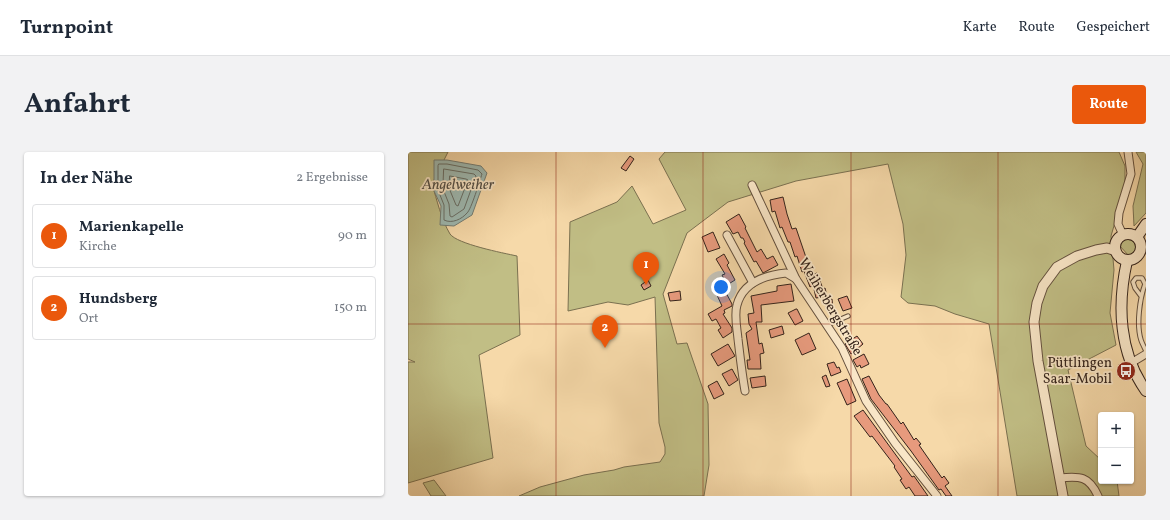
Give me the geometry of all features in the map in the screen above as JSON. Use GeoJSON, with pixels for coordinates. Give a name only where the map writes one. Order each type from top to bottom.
{"type":"FeatureCollection","features":[{"type":"Feature","properties":{"kind":"main road"},"geometry":{"type":"LineString","coordinates":[[1137,237],[1146,224]]}},
{"type":"Feature","properties":{"kind":"main road"},"geometry":{"type":"LineString","coordinates":[[1128,233],[1137,237],[1141,247],[1137,256],[1133,260],[1128,261],[1119,256],[1116,251],[1116,242],[1118,238],[1128,233]]}},
{"type":"Feature","properties":{"kind":"main road"},"geometry":{"type":"LineString","coordinates":[[1128,261],[1123,284],[1122,318],[1127,352],[1140,382],[1146,391]]}},
{"type":"Feature","properties":{"kind":"street"},"geometry":{"type":"LineString","coordinates":[[1123,235],[1118,224],[1119,213],[1132,174],[1128,152]]}},
{"type":"Feature","properties":{"kind":"street","name":"Weiherbergstraße"},"geometry":{"type":"LineString","coordinates":[[752,186],[796,279],[842,348],[871,410],[936,496]]}},
{"type":"Feature","properties":{"kind":"street"},"geometry":{"type":"LineString","coordinates":[[727,235],[753,283]]}},
{"type":"Feature","properties":{"kind":"street"},"geometry":{"type":"LineString","coordinates":[[1063,496],[1038,361],[1034,322],[1037,303],[1043,286],[1057,267],[1077,256],[1096,250],[1106,248],[1116,251]]}},
{"type":"Feature","properties":{"kind":"street"},"geometry":{"type":"LineString","coordinates":[[746,391],[736,323],[736,306],[739,299],[753,283],[763,277],[786,273],[796,279]]}},
{"type":"Feature","properties":{"kind":"street"},"geometry":{"type":"LineString","coordinates":[[1131,363],[1146,352]]}},
{"type":"Feature","properties":{"kind":"street"},"geometry":{"type":"LineString","coordinates":[[1060,478],[1078,477],[1086,480],[1094,486],[1098,496]]}},
{"type":"Feature","properties":{"kind":"lane"},"geometry":{"type":"LineString","coordinates":[[1141,296],[1135,288],[1133,282],[1136,278],[1142,278],[1145,284],[1141,296],[1139,326],[1140,339],[1146,352]]}},
{"type":"Feature","properties":{"kind":"lane"},"geometry":{"type":"LineString","coordinates":[[826,325],[848,316]]}},
{"type":"Feature","properties":{"kind":"shaded area"},"geometry":{"type":"Polygon","coordinates":[[[408,152],[448,152],[432,184],[442,216],[450,234],[454,238],[471,245],[517,256],[520,335],[479,355],[493,458],[408,483],[408,362],[415,362],[408,359],[408,152]]]}},
{"type":"Feature","properties":{"kind":"shaded area"},"geometry":{"type":"Polygon","coordinates":[[[665,152],[1119,152],[1125,166],[1125,188],[1111,236],[1114,270],[1110,313],[1116,345],[1068,370],[1086,446],[1098,457],[1098,484],[1117,484],[1119,496],[1017,496],[989,324],[955,314],[935,306],[908,303],[901,297],[906,255],[903,224],[888,164],[796,181],[728,202],[687,233],[663,294],[677,344],[687,343],[708,404],[709,465],[704,496],[519,496],[540,487],[584,475],[660,462],[665,454],[665,447],[659,423],[655,297],[628,305],[608,302],[568,311],[570,222],[617,202],[632,186],[653,224],[686,210],[659,159],[665,152]]]}},
{"type":"Feature","properties":{"kind":"shaded area"},"geometry":{"type":"Polygon","coordinates":[[[1136,152],[1146,152],[1146,213],[1134,226],[1133,206],[1143,164],[1136,152]]]}},
{"type":"Feature","properties":{"kind":"shaded area"},"geometry":{"type":"Polygon","coordinates":[[[1127,239],[1133,241],[1136,247],[1133,253],[1129,256],[1119,245],[1127,239]]]}},
{"type":"Feature","properties":{"kind":"shaded area"},"geometry":{"type":"Polygon","coordinates":[[[434,480],[446,496],[431,496],[423,483],[434,480]]]}},
{"type":"Feature","properties":{"kind":"water","name":"Angelweiher"},"geometry":{"type":"Polygon","coordinates":[[[434,160],[447,160],[481,166],[487,173],[472,215],[454,226],[440,225],[441,206],[434,191],[434,160]]]}},
{"type":"Feature","properties":{"kind":"building"},"geometry":{"type":"Polygon","coordinates":[[[630,156],[634,159],[626,171],[621,168],[630,156]]]}},
{"type":"Feature","properties":{"kind":"building"},"geometry":{"type":"Polygon","coordinates":[[[783,197],[792,229],[796,228],[812,275],[817,273],[823,289],[825,288],[828,300],[832,299],[833,310],[827,311],[823,297],[816,298],[813,285],[810,287],[804,271],[802,272],[797,256],[795,257],[790,242],[788,242],[782,227],[780,228],[775,211],[772,212],[770,200],[783,197]]]}},
{"type":"Feature","properties":{"kind":"building"},"geometry":{"type":"Polygon","coordinates":[[[739,214],[757,252],[761,249],[767,259],[773,256],[778,265],[763,273],[756,261],[754,262],[743,238],[741,238],[738,232],[733,234],[726,222],[739,214]]]}},
{"type":"Feature","properties":{"kind":"building"},"geometry":{"type":"Polygon","coordinates":[[[713,232],[720,248],[708,252],[702,237],[713,232]]]}},
{"type":"Feature","properties":{"kind":"building"},"geometry":{"type":"Polygon","coordinates":[[[724,254],[729,263],[727,265],[735,280],[727,285],[722,275],[725,274],[716,259],[724,254]]]}},
{"type":"Feature","properties":{"kind":"building"},"geometry":{"type":"Polygon","coordinates":[[[648,280],[651,286],[644,290],[641,285],[648,280]]]}},
{"type":"Feature","properties":{"kind":"building"},"geometry":{"type":"Polygon","coordinates":[[[791,284],[794,301],[761,305],[762,322],[756,322],[759,344],[762,343],[764,353],[760,354],[761,369],[748,369],[747,360],[750,360],[746,333],[752,329],[749,324],[748,314],[754,313],[751,296],[777,291],[777,286],[791,284]]]}},
{"type":"Feature","properties":{"kind":"building"},"geometry":{"type":"Polygon","coordinates":[[[724,289],[732,306],[724,310],[725,313],[723,314],[732,328],[732,332],[723,338],[718,330],[721,328],[716,319],[712,321],[708,314],[722,306],[716,293],[724,289]]]}},
{"type":"Feature","properties":{"kind":"building"},"geometry":{"type":"Polygon","coordinates":[[[680,291],[681,300],[670,301],[668,293],[680,291]]]}},
{"type":"Feature","properties":{"kind":"building"},"geometry":{"type":"Polygon","coordinates":[[[847,296],[852,308],[843,311],[838,299],[847,296]]]}},
{"type":"Feature","properties":{"kind":"building"},"geometry":{"type":"Polygon","coordinates":[[[796,309],[803,321],[795,325],[788,313],[796,309]]]}},
{"type":"Feature","properties":{"kind":"building"},"geometry":{"type":"Polygon","coordinates":[[[782,326],[784,334],[771,338],[769,330],[782,326]]]}},
{"type":"Feature","properties":{"kind":"building"},"geometry":{"type":"Polygon","coordinates":[[[809,333],[816,349],[802,355],[795,340],[809,333]]]}},
{"type":"Feature","properties":{"kind":"building"},"geometry":{"type":"Polygon","coordinates":[[[857,336],[863,344],[851,354],[845,344],[857,336]]]}},
{"type":"Feature","properties":{"kind":"building"},"geometry":{"type":"Polygon","coordinates":[[[728,344],[735,356],[718,366],[711,354],[728,344]]]}},
{"type":"Feature","properties":{"kind":"building"},"geometry":{"type":"Polygon","coordinates":[[[864,354],[869,364],[861,368],[860,365],[857,367],[853,360],[864,354]]]}},
{"type":"Feature","properties":{"kind":"building"},"geometry":{"type":"Polygon","coordinates":[[[834,362],[837,368],[839,367],[841,372],[831,376],[827,364],[834,362]]]}},
{"type":"Feature","properties":{"kind":"building"},"geometry":{"type":"Polygon","coordinates":[[[732,369],[738,380],[729,386],[722,374],[732,369]]]}},
{"type":"Feature","properties":{"kind":"building"},"geometry":{"type":"Polygon","coordinates":[[[826,375],[830,386],[826,387],[822,377],[826,375]]]}},
{"type":"Feature","properties":{"kind":"building"},"geometry":{"type":"Polygon","coordinates":[[[765,376],[766,386],[752,388],[750,378],[765,376]]]}},
{"type":"Feature","properties":{"kind":"building"},"geometry":{"type":"Polygon","coordinates":[[[869,376],[879,395],[901,424],[903,422],[914,440],[916,438],[921,444],[919,445],[942,478],[944,476],[949,483],[945,486],[952,496],[946,496],[941,489],[939,490],[871,399],[862,379],[869,376]]]}},
{"type":"Feature","properties":{"kind":"building"},"geometry":{"type":"Polygon","coordinates":[[[847,379],[856,401],[847,405],[837,383],[847,379]]]}},
{"type":"Feature","properties":{"kind":"building"},"geometry":{"type":"Polygon","coordinates":[[[717,381],[724,394],[714,399],[708,386],[717,381]]]}},
{"type":"Feature","properties":{"kind":"building"},"geometry":{"type":"Polygon","coordinates":[[[863,410],[912,477],[914,476],[928,496],[915,496],[909,487],[906,489],[900,480],[902,479],[894,467],[895,466],[872,436],[870,437],[854,416],[863,410]]]}},
{"type":"Feature","properties":{"kind":"place","name":"Marienkapelle"},"geometry":{"type":"Point","coordinates":[646,285]}},
{"type":"Feature","properties":{"kind":"place","name":"Hundsberg"},"geometry":{"type":"Point","coordinates":[605,348]}},
{"type":"Feature","properties":{"kind":"place","name":"Püttlingen Saar-Mobil"},"geometry":{"type":"Point","coordinates":[1126,371]}}]}
